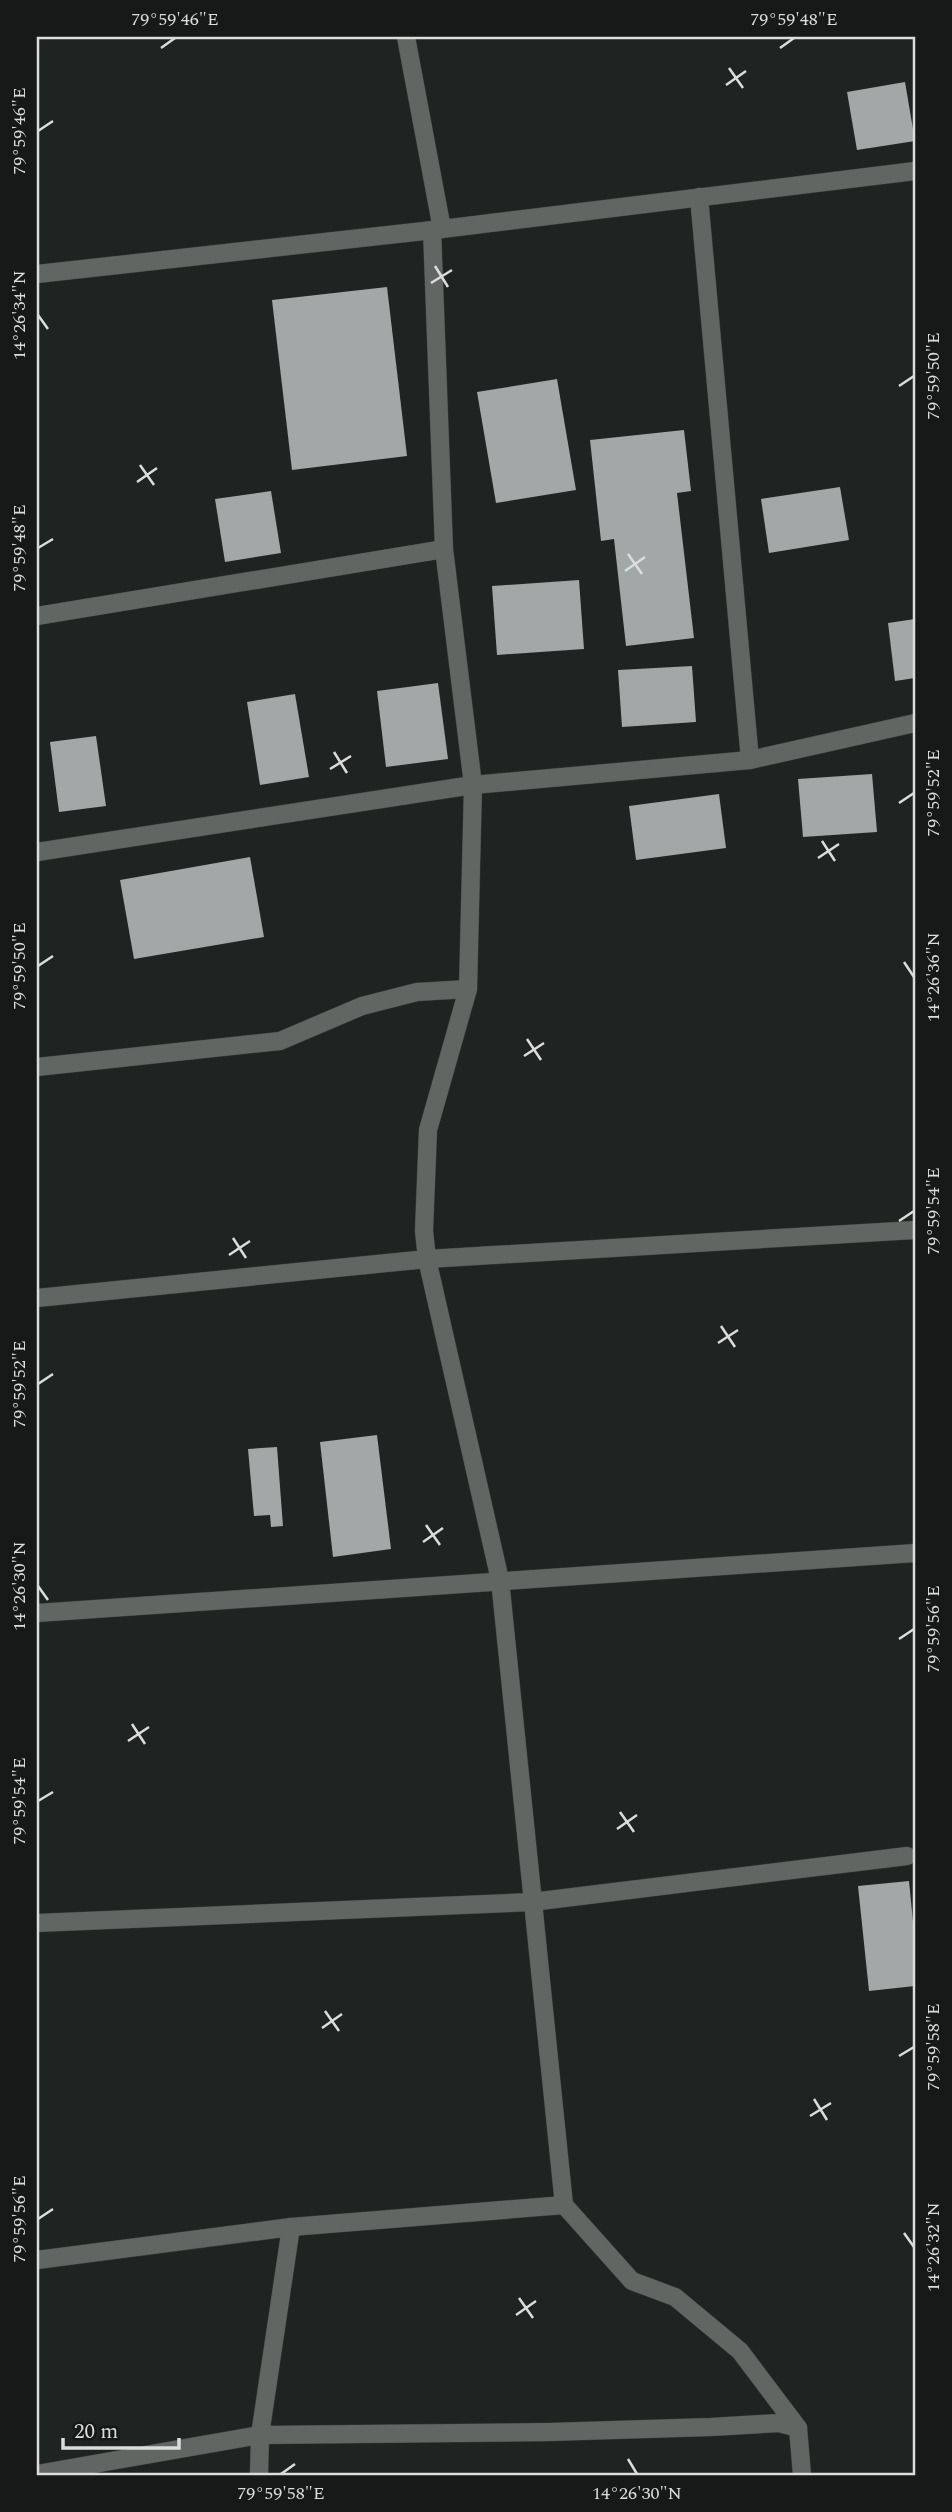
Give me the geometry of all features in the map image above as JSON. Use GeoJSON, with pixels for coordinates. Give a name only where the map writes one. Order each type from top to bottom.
{"type":"FeatureCollection","features":[{"type":"Feature","properties":{"kind":"street"},"geometry":{"type":"LineString","coordinates":[[406,37],[437,230],[444,549],[473,785],[468,989],[428,1130],[424,1231],[427,1259],[500,1580],[564,2205],[632,2281],[675,2297],[740,2351],[798,2428],[802,2475]]}},
{"type":"Feature","properties":{"kind":"street"},"geometry":{"type":"LineString","coordinates":[[37,274],[437,230],[915,171]]}},
{"type":"Feature","properties":{"kind":"street"},"geometry":{"type":"LineString","coordinates":[[699,197],[750,760]]}},
{"type":"Feature","properties":{"kind":"street"},"geometry":{"type":"LineString","coordinates":[[37,616],[444,549]]}},
{"type":"Feature","properties":{"kind":"street"},"geometry":{"type":"LineString","coordinates":[[37,852],[473,785],[750,760],[915,723]]}},
{"type":"Feature","properties":{"kind":"street"},"geometry":{"type":"LineString","coordinates":[[37,1067],[280,1041],[362,1006],[417,992],[468,989]]}},
{"type":"Feature","properties":{"kind":"street"},"geometry":{"type":"LineString","coordinates":[[37,1298],[427,1259],[915,1230]]}},
{"type":"Feature","properties":{"kind":"street"},"geometry":{"type":"LineString","coordinates":[[37,1613],[915,1553]]}},
{"type":"Feature","properties":{"kind":"street"},"geometry":{"type":"LineString","coordinates":[[37,1923],[532,1902],[907,1856]]}},
{"type":"Feature","properties":{"kind":"street"},"geometry":{"type":"LineString","coordinates":[[37,2260],[291,2227],[564,2205]]}},
{"type":"Feature","properties":{"kind":"street"},"geometry":{"type":"LineString","coordinates":[[259,2475],[260,2435],[291,2227]]}},
{"type":"Feature","properties":{"kind":"street"},"geometry":{"type":"LineString","coordinates":[[37,2474],[260,2435],[550,2432],[779,2423],[798,2428]]}},
{"type":"Feature","properties":{"kind":"building"},"geometry":{"type":"Polygon","coordinates":[[[905,82],[915,141],[857,150],[847,92],[905,82]]]}},
{"type":"Feature","properties":{"kind":"building"},"geometry":{"type":"Polygon","coordinates":[[[387,287],[407,456],[292,470],[272,300],[387,287]]]}},
{"type":"Feature","properties":{"kind":"building"},"geometry":{"type":"Polygon","coordinates":[[[557,379],[576,490],[496,503],[477,392],[557,379]]]}},
{"type":"Feature","properties":{"kind":"building"},"geometry":{"type":"Polygon","coordinates":[[[684,430],[691,491],[677,493],[694,638],[626,646],[614,539],[601,541],[590,440],[684,430]]]}},
{"type":"Feature","properties":{"kind":"building"},"geometry":{"type":"Polygon","coordinates":[[[840,487],[849,540],[769,553],[761,499],[840,487]]]}},
{"type":"Feature","properties":{"kind":"building"},"geometry":{"type":"Polygon","coordinates":[[[271,491],[281,553],[225,562],[215,499],[271,491]]]}},
{"type":"Feature","properties":{"kind":"building"},"geometry":{"type":"Polygon","coordinates":[[[579,580],[584,649],[497,655],[492,586],[579,580]]]}},
{"type":"Feature","properties":{"kind":"building"},"geometry":{"type":"Polygon","coordinates":[[[915,619],[915,678],[895,681],[888,623],[915,619]]]}},
{"type":"Feature","properties":{"kind":"building"},"geometry":{"type":"Polygon","coordinates":[[[692,666],[696,722],[622,727],[618,670],[692,666]]]}},
{"type":"Feature","properties":{"kind":"building"},"geometry":{"type":"Polygon","coordinates":[[[438,683],[448,759],[386,767],[377,691],[438,683]]]}},
{"type":"Feature","properties":{"kind":"building"},"geometry":{"type":"Polygon","coordinates":[[[295,694],[309,777],[260,785],[247,702],[295,694]]]}},
{"type":"Feature","properties":{"kind":"building"},"geometry":{"type":"Polygon","coordinates":[[[96,736],[106,806],[59,812],[50,742],[96,736]]]}},
{"type":"Feature","properties":{"kind":"building"},"geometry":{"type":"Polygon","coordinates":[[[872,774],[877,832],[803,837],[798,779],[872,774]]]}},
{"type":"Feature","properties":{"kind":"building"},"geometry":{"type":"Polygon","coordinates":[[[719,794],[726,848],[636,860],[629,806],[719,794]]]}},
{"type":"Feature","properties":{"kind":"building"},"geometry":{"type":"Polygon","coordinates":[[[250,857],[264,937],[134,959],[120,880],[250,857]]]}},
{"type":"Feature","properties":{"kind":"building"},"geometry":{"type":"Polygon","coordinates":[[[377,1435],[391,1549],[333,1557],[320,1442],[377,1435]]]}},
{"type":"Feature","properties":{"kind":"building"},"geometry":{"type":"Polygon","coordinates":[[[277,1447],[283,1526],[271,1527],[270,1515],[254,1516],[248,1449],[277,1447]]]}},
{"type":"Feature","properties":{"kind":"building"},"geometry":{"type":"Polygon","coordinates":[[[909,1881],[915,1942],[915,1986],[869,1991],[858,1886],[909,1881]]]}}]}
